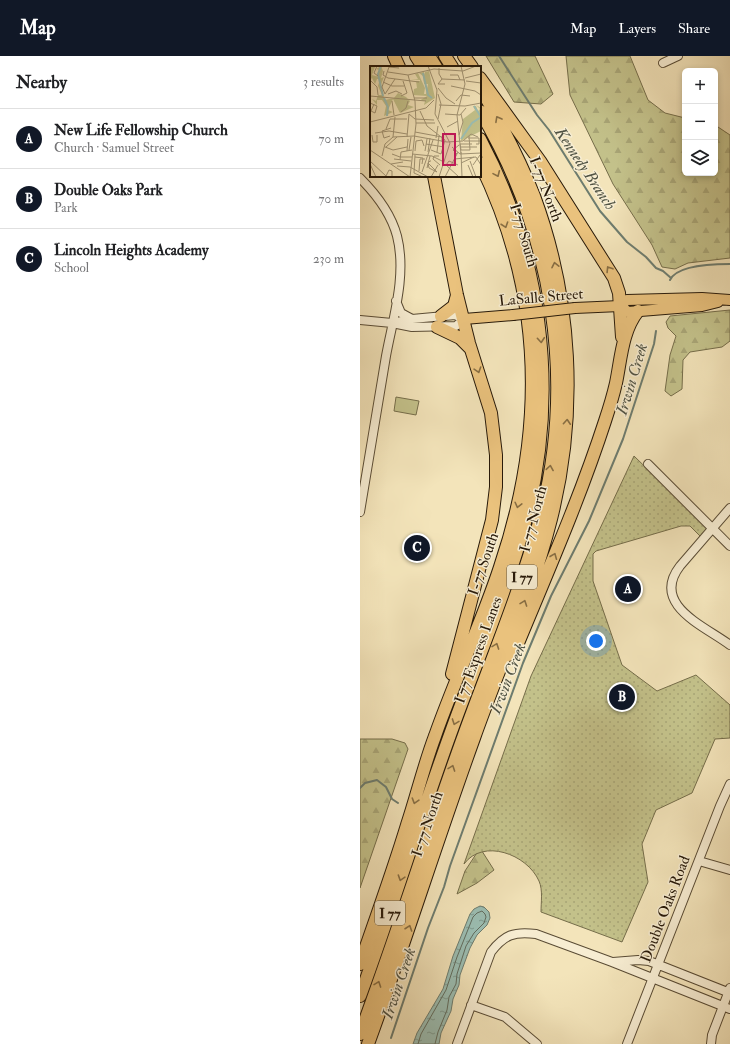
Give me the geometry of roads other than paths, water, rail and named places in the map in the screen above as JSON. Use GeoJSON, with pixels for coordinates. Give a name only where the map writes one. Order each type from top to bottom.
{"type":"FeatureCollection","features":[{"type":"Feature","properties":{"kind":"highway"},"geometry":{"type":"LineString","coordinates":[[394,56],[399,66]]}},
{"type":"Feature","properties":{"kind":"highway"},"geometry":{"type":"LineString","coordinates":[[416,56],[422,66]]}},
{"type":"Feature","properties":{"kind":"highway"},"geometry":{"type":"LineString","coordinates":[[429,56],[435,66]]}},
{"type":"Feature","properties":{"kind":"highway"},"geometry":{"type":"LineString","coordinates":[[445,56],[451,66]]}},
{"type":"Feature","properties":{"kind":"highway"},"geometry":{"type":"LineString","coordinates":[[463,56],[468,66]]}},
{"type":"Feature","properties":{"kind":"highway"},"geometry":{"type":"LineString","coordinates":[[463,56],[471,66]]}},
{"type":"Feature","properties":{"kind":"highway"},"geometry":{"type":"LineString","coordinates":[[481,79],[544,167],[614,278],[618,289],[623,347]]}},
{"type":"Feature","properties":{"kind":"highway","name":"I-77 North"},"geometry":{"type":"LineString","coordinates":[[368,1044],[458,783],[500,665],[533,579],[555,504],[566,438],[568,372],[566,340],[560,291],[553,259],[534,196],[501,125],[481,89]]}},
{"type":"Feature","properties":{"kind":"highway","name":"I 77 Express Lanes"},"geometry":{"type":"LineString","coordinates":[[360,1034],[456,757],[527,562],[543,507],[553,454],[556,420],[557,372],[554,325],[546,277],[534,230],[517,184],[498,143],[481,113]]}},
{"type":"Feature","properties":{"kind":"highway","name":"I 77 Express Lanes"},"geometry":{"type":"LineString","coordinates":[[360,996],[438,767],[510,571],[527,515],[537,467],[542,419],[543,388],[541,342],[535,296],[515,219],[501,183],[481,141]]}},
{"type":"Feature","properties":{"kind":"highway","name":"I-77 South"},"geometry":{"type":"LineString","coordinates":[[360,964],[400,847],[434,737],[493,588],[506,548],[523,481],[530,429],[532,388],[531,358],[524,298],[510,237],[494,194],[481,165]]}},
{"type":"Feature","properties":{"kind":"highway"},"geometry":{"type":"LineString","coordinates":[[434,177],[457,295],[471,350],[488,402],[494,433],[496,464],[494,507],[488,540],[434,737]]}},
{"type":"Feature","properties":{"kind":"highway"},"geometry":{"type":"LineString","coordinates":[[457,295],[454,306],[439,322],[460,338],[471,350]]}},
{"type":"Feature","properties":{"kind":"highway"},"geometry":{"type":"LineString","coordinates":[[500,665],[516,648],[588,471],[616,384],[623,347],[630,322],[638,311]]}},
{"type":"Feature","properties":{"kind":"main road"},"geometry":{"type":"LineString","coordinates":[[702,298],[727,300],[702,306],[628,312],[620,306],[627,300],[702,298]]}},
{"type":"Feature","properties":{"kind":"main road","name":"LaSalle Street"},"geometry":{"type":"LineString","coordinates":[[464,319],[575,308],[620,306]]}},
{"type":"Feature","properties":{"kind":"street"},"geometry":{"type":"LineString","coordinates":[[663,63],[678,56]]}},
{"type":"Feature","properties":{"kind":"street"},"geometry":{"type":"LineString","coordinates":[[360,178],[382,204],[391,220],[396,232],[400,265],[392,323],[363,473],[360,512]]}},
{"type":"Feature","properties":{"kind":"street"},"geometry":{"type":"LineString","coordinates":[[396,300],[401,313],[412,319]]}},
{"type":"Feature","properties":{"kind":"street","name":"LaSalle Street"},"geometry":{"type":"LineString","coordinates":[[392,323],[412,319],[439,322],[456,326],[464,319]]}},
{"type":"Feature","properties":{"kind":"street","name":"LaSalle Street"},"geometry":{"type":"LineString","coordinates":[[360,320],[392,323],[412,327],[439,322]]}},
{"type":"Feature","properties":{"kind":"street"},"geometry":{"type":"LineString","coordinates":[[648,464],[730,546]]}},
{"type":"Feature","properties":{"kind":"street"},"geometry":{"type":"LineString","coordinates":[[730,508],[677,569],[673,578],[672,590],[676,605],[682,611],[730,645]]}},
{"type":"Feature","properties":{"kind":"street","name":"Double Oaks Road"},"geometry":{"type":"LineString","coordinates":[[628,1044],[698,861],[727,799],[730,784]]}},
{"type":"Feature","properties":{"kind":"street"},"geometry":{"type":"LineString","coordinates":[[698,861],[730,870]]}},
{"type":"Feature","properties":{"kind":"street"},"geometry":{"type":"LineString","coordinates":[[457,1044],[491,952],[500,941],[522,932],[536,934],[612,962],[726,1008]]}},
{"type":"Feature","properties":{"kind":"street"},"geometry":{"type":"LineString","coordinates":[[612,962],[638,960],[659,964],[730,991],[726,1008],[712,1035],[711,1044]]}},
{"type":"Feature","properties":{"kind":"street"},"geometry":{"type":"LineString","coordinates":[[471,1005],[506,1017],[537,1044]]}},
{"type":"Feature","properties":{"kind":"water"},"geometry":{"type":"Polygon","coordinates":[[[480,906],[484,907],[489,912],[490,918],[487,925],[477,935],[470,948],[460,975],[459,985],[453,999],[451,1011],[441,1033],[439,1044],[413,1044],[417,1033],[443,989],[453,956],[470,914],[474,909],[480,906]]]}},
{"type":"Feature","properties":{"kind":"waterway","name":"Kennedy Branch"},"geometry":{"type":"LineString","coordinates":[[499,56],[537,115],[549,130],[600,211],[627,242],[646,257],[656,268],[663,271],[671,278]]}},
{"type":"Feature","properties":{"kind":"waterway","name":"Irwin Creek"},"geometry":{"type":"LineString","coordinates":[[670,280],[674,275],[688,268],[706,265],[730,264]]}},
{"type":"Feature","properties":{"kind":"waterway","name":"Irwin Creek"},"geometry":{"type":"LineString","coordinates":[[391,1038],[428,928],[444,887],[450,866],[523,663],[551,596],[589,521],[623,439],[654,344],[656,331]]}},
{"type":"Feature","properties":{"kind":"waterway"},"geometry":{"type":"LineString","coordinates":[[360,788],[365,783],[377,780],[386,787],[392,799],[398,803]]}},
{"type":"Feature","properties":{"kind":"place","name":"Lincoln Heights Academy"},"geometry":{"type":"Point","coordinates":[417,548]}},
{"type":"Feature","properties":{"kind":"place","name":"New Life Fellowship Church"},"geometry":{"type":"Point","coordinates":[628,589]}},
{"type":"Feature","properties":{"kind":"place","name":"Double Oaks Park"},"geometry":{"type":"Point","coordinates":[622,697]}}]}
